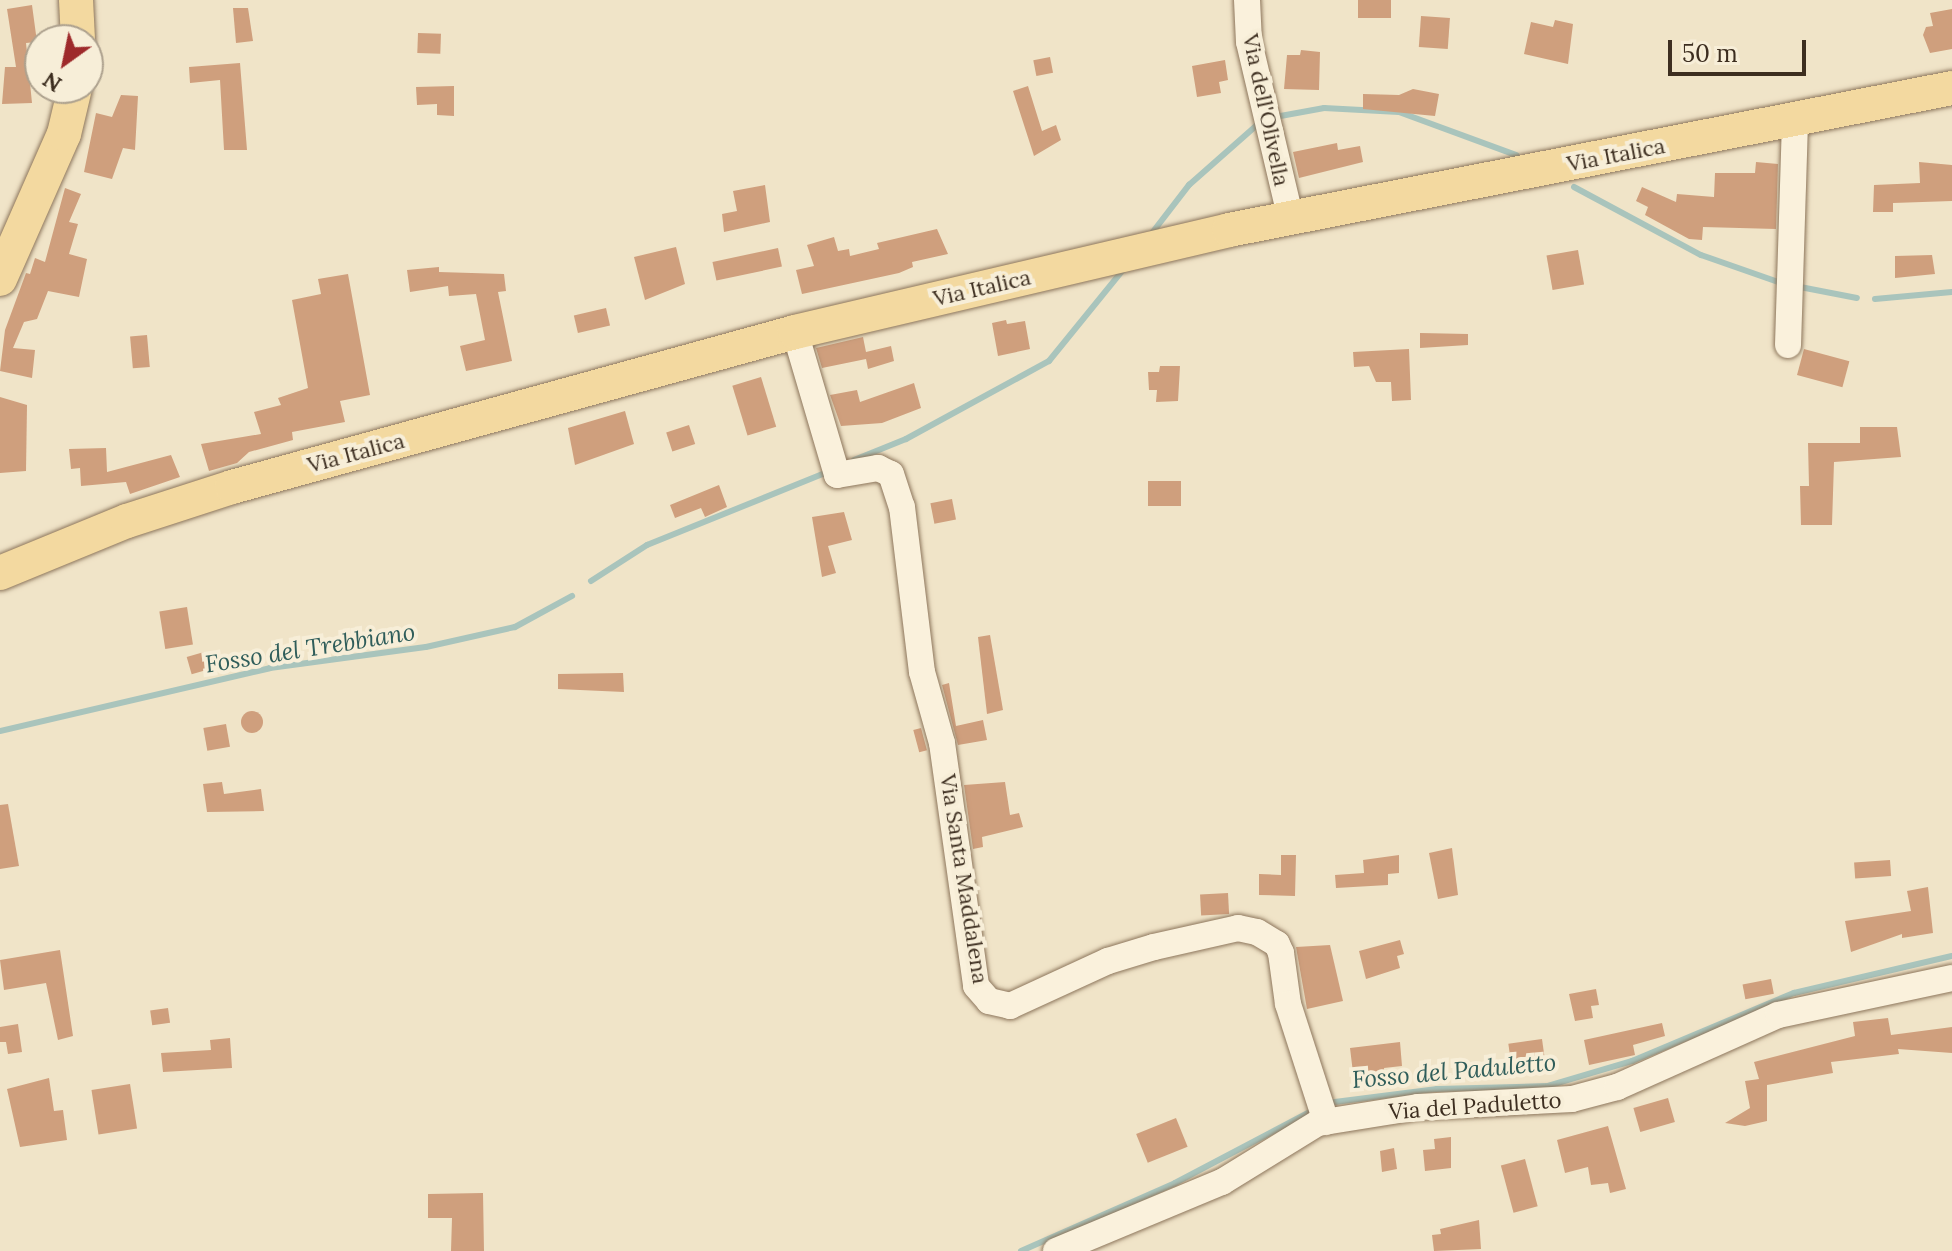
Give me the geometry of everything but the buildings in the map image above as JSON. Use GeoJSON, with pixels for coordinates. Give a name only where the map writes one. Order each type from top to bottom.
{"type":"FeatureCollection","features":[{"type":"Feature","properties":{"kind":"main road"},"geometry":{"type":"LineString","coordinates":[[76,0],[77,24]]}},
{"type":"Feature","properties":{"kind":"main road","name":"Via Italica"},"geometry":{"type":"LineString","coordinates":[[0,573],[232,487],[795,332],[1229,230],[1952,88]]}},
{"type":"Feature","properties":{"kind":"main road"},"geometry":{"type":"LineString","coordinates":[[0,279],[64,134],[71,104]]}},
{"type":"Feature","properties":{"kind":"main road","name":"Via Italica"},"geometry":{"type":"LineString","coordinates":[[0,593],[31,561]]}},
{"type":"Feature","properties":{"kind":"street","name":"Via dell'Olivella"},"geometry":{"type":"LineString","coordinates":[[1247,0],[1249,42],[1291,220]]}},
{"type":"Feature","properties":{"kind":"street"},"geometry":{"type":"LineString","coordinates":[[1788,345],[1795,119]]}},
{"type":"Feature","properties":{"kind":"street","name":"Via Santa Maddalena"},"geometry":{"type":"LineString","coordinates":[[795,332],[834,468],[878,468],[891,474],[902,507],[922,672],[942,743],[976,986],[989,1001],[1010,1006],[1108,961],[1154,947],[1238,928],[1257,932],[1277,944],[1281,953],[1288,1004],[1322,1111]]}},
{"type":"Feature","properties":{"kind":"street","name":"Via del Paduletto"},"geometry":{"type":"LineString","coordinates":[[1056,1251],[1222,1182],[1322,1111],[1572,1099],[1617,1087],[1778,1015],[1952,978]]}},
{"type":"Feature","properties":{"kind":"waterway","name":"Fosso del Trebbiano"},"geometry":{"type":"LineString","coordinates":[[1275,117],[1324,108],[1399,112],[1516,155]]}},
{"type":"Feature","properties":{"kind":"waterway","name":"Fosso del Trebbiano"},"geometry":{"type":"LineString","coordinates":[[1152,233],[1189,185],[1257,125]]}},
{"type":"Feature","properties":{"kind":"waterway","name":"Fosso del Trebbiano"},"geometry":{"type":"LineString","coordinates":[[1574,187],[1701,255],[1784,284]]}},
{"type":"Feature","properties":{"kind":"waterway","name":"Fosso del Trebbiano"},"geometry":{"type":"LineString","coordinates":[[854,460],[906,439],[1049,361],[1123,270]]}},
{"type":"Feature","properties":{"kind":"waterway","name":"Fosso del Trebbiano"},"geometry":{"type":"LineString","coordinates":[[1795,286],[1857,298]]}},
{"type":"Feature","properties":{"kind":"waterway","name":"Fosso del Trebbiano"},"geometry":{"type":"LineString","coordinates":[[1875,299],[1952,292]]}},
{"type":"Feature","properties":{"kind":"waterway","name":"Fosso del Trebbiano"},"geometry":{"type":"LineString","coordinates":[[591,581],[647,545],[823,474]]}},
{"type":"Feature","properties":{"kind":"waterway","name":"Fosso del Trebbiano"},"geometry":{"type":"LineString","coordinates":[[0,731],[270,668],[426,647],[515,627],[572,596]]}},
{"type":"Feature","properties":{"kind":"waterway","name":"Fosso del Paduletto"},"geometry":{"type":"LineString","coordinates":[[1327,1103],[1437,1089],[1548,1086],[1632,1061],[1794,993],[1952,956]]}},
{"type":"Feature","properties":{"kind":"waterway","name":"Fosso del Paduletto"},"geometry":{"type":"LineString","coordinates":[[1021,1251],[1175,1183],[1317,1108]]}}]}
